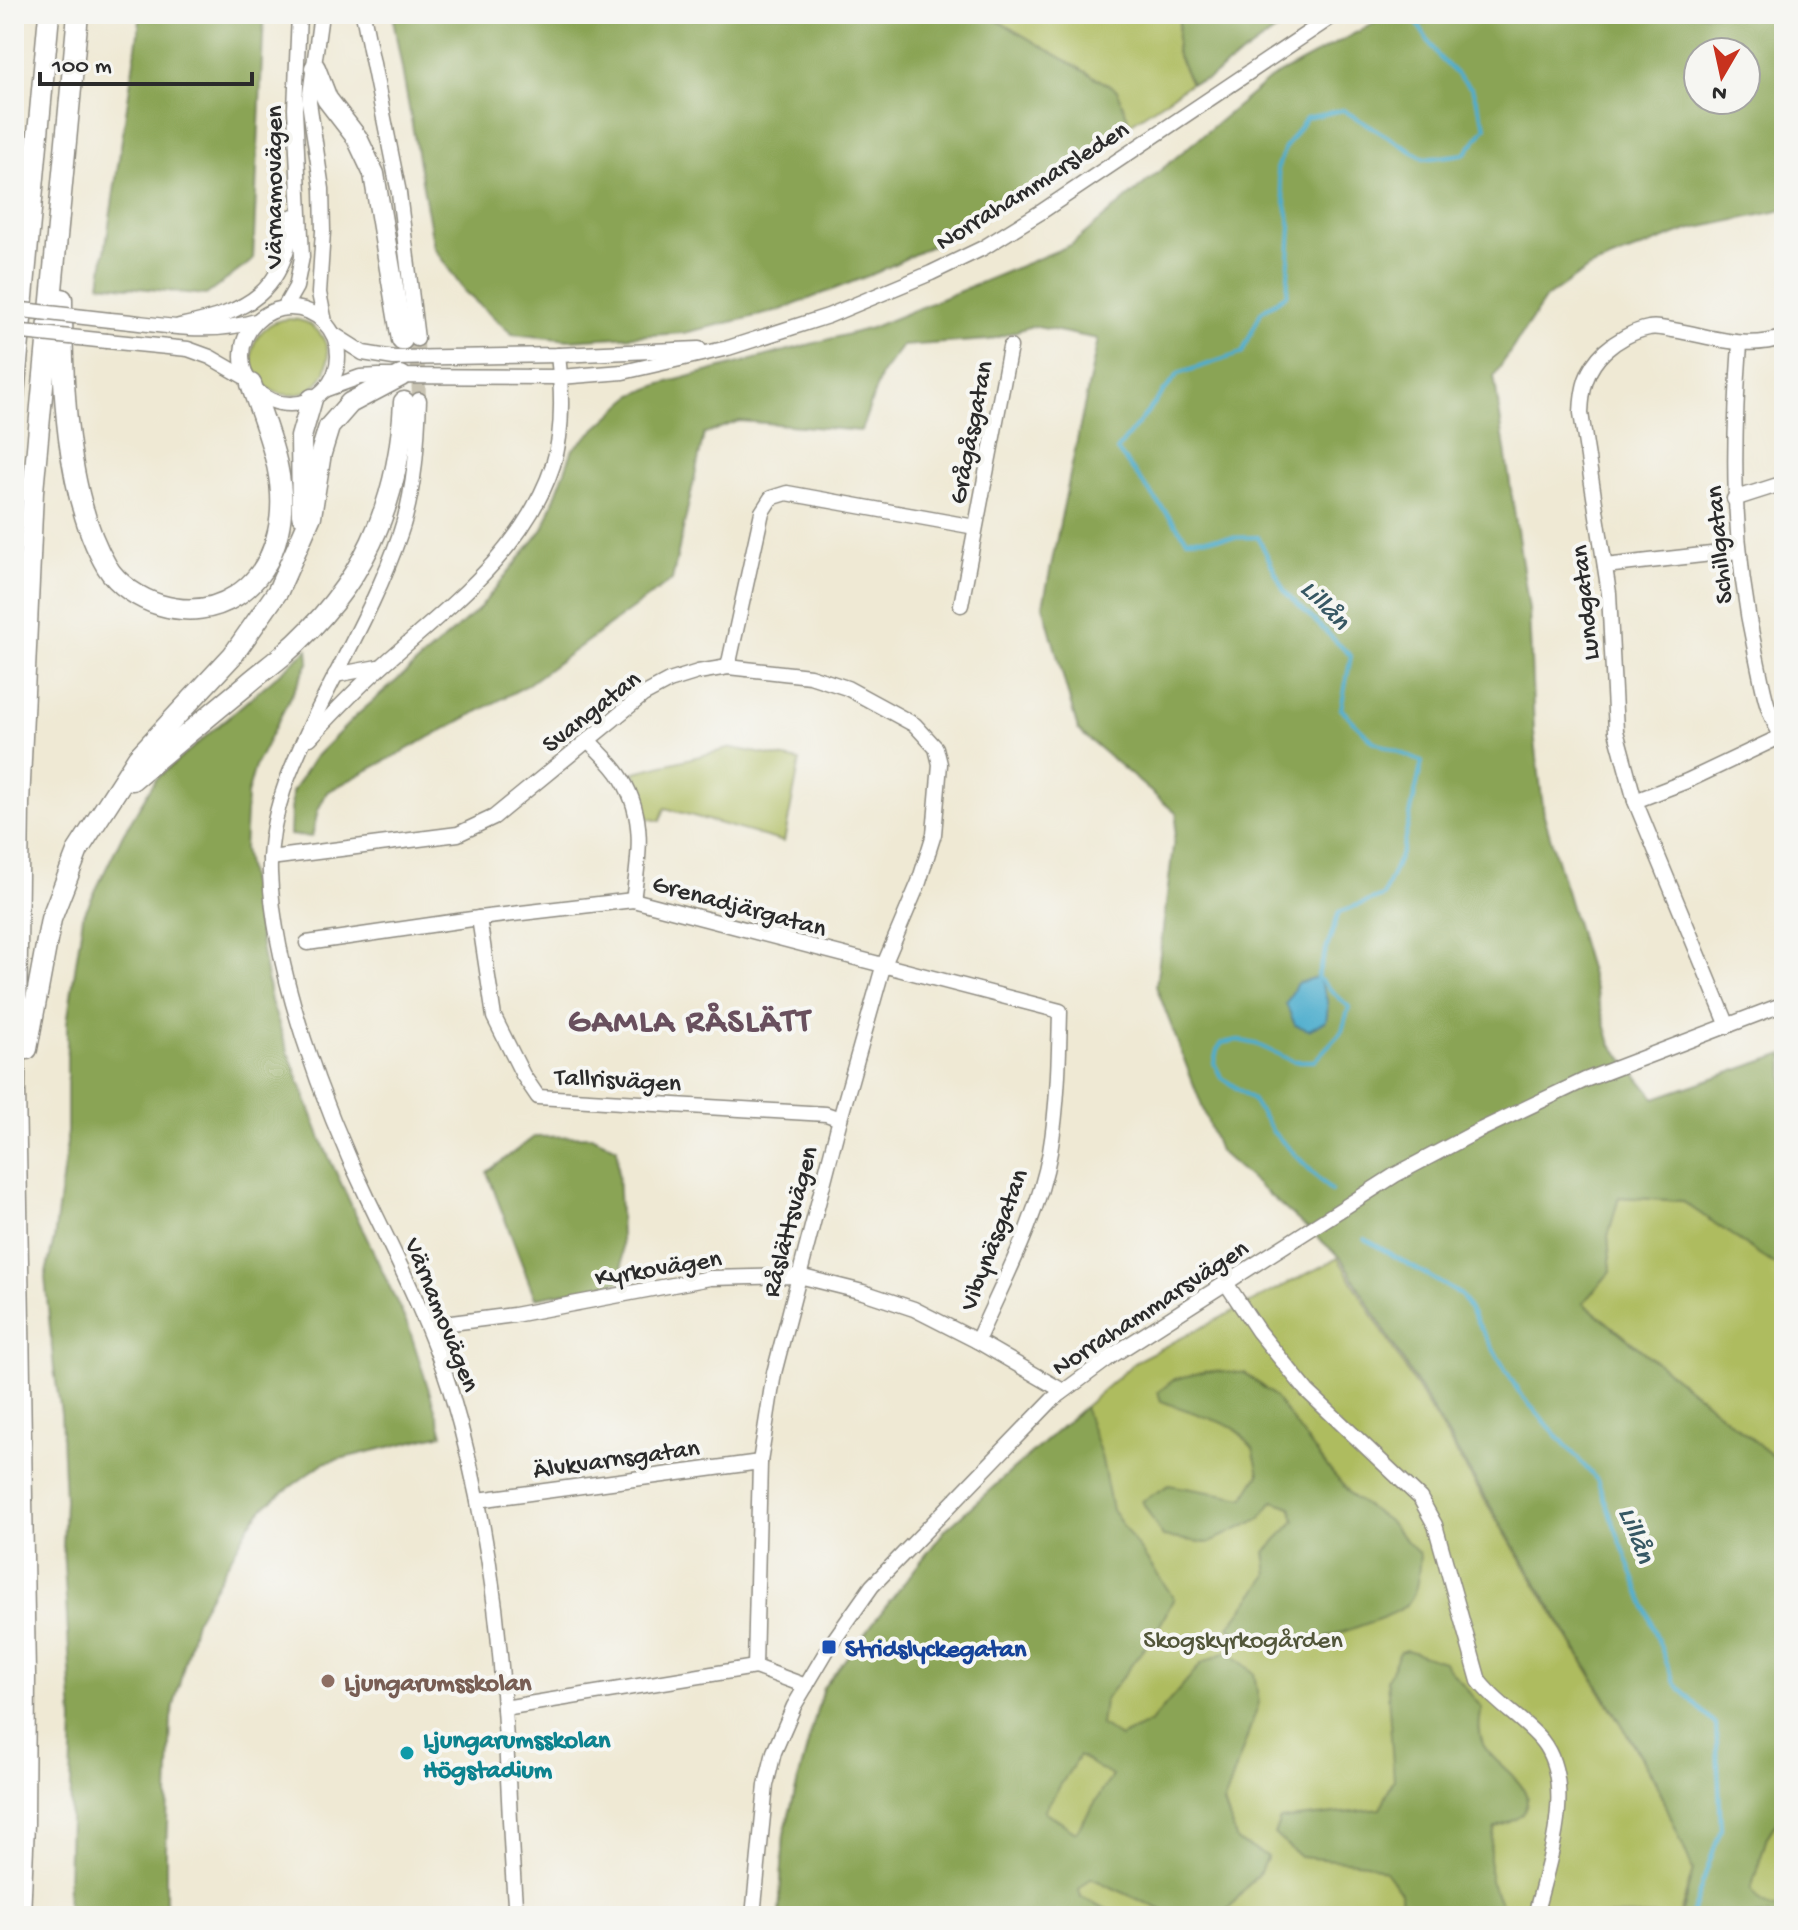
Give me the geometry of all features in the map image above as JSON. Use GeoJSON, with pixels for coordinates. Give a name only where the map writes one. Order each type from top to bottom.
{"type":"FeatureCollection","features":[{"type":"Feature","properties":{"kind":"highway"},"geometry":{"type":"LineString","coordinates":[[14,395],[49,14]]}},
{"type":"Feature","properties":{"kind":"highway"},"geometry":{"type":"LineString","coordinates":[[20,1916],[25,1674],[16,1144],[19,804],[33,491],[78,14]]}},
{"type":"Feature","properties":{"kind":"highway"},"geometry":{"type":"LineString","coordinates":[[315,68],[327,99],[357,138],[374,174],[410,339]]}},
{"type":"Feature","properties":{"kind":"highway"},"geometry":{"type":"LineString","coordinates":[[64,151],[62,365],[69,437],[95,543],[109,569],[127,589],[147,601],[190,611],[213,607],[246,588],[271,554],[279,530],[280,487],[270,440],[249,382]]}},
{"type":"Feature","properties":{"kind":"highway"},"geometry":{"type":"LineString","coordinates":[[16,1144],[30,1025],[51,919],[78,850],[138,757],[233,655],[278,591],[311,516],[321,453],[329,427],[350,403],[401,376]]}},
{"type":"Feature","properties":{"kind":"highway"},"geometry":{"type":"LineString","coordinates":[[301,543],[301,437],[318,394]]}},
{"type":"Feature","properties":{"kind":"highway"},"geometry":{"type":"LineString","coordinates":[[110,798],[282,656],[339,597],[361,563],[387,506],[412,401]]}},
{"type":"Feature","properties":{"kind":"street","name":"Värnamovägen"},"geometry":{"type":"LineString","coordinates":[[284,308],[296,287],[302,257],[295,109],[299,14]]}},
{"type":"Feature","properties":{"kind":"street","name":"Värnamovägen"},"geometry":{"type":"LineString","coordinates":[[321,14],[309,102],[322,189],[319,293],[329,328]]}},
{"type":"Feature","properties":{"kind":"street"},"geometry":{"type":"LineString","coordinates":[[363,14],[394,164],[410,339]]}},
{"type":"Feature","properties":{"kind":"street","name":"Norrahammarsleden"},"geometry":{"type":"LineString","coordinates":[[318,394],[360,377],[560,377],[623,372],[728,348],[828,316],[983,248],[1336,14]]}},
{"type":"Feature","properties":{"kind":"street"},"geometry":{"type":"LineString","coordinates":[[179,326],[222,317],[241,308],[268,287],[286,256],[297,174]]}},
{"type":"Feature","properties":{"kind":"street"},"geometry":{"type":"LineString","coordinates":[[14,309],[210,330],[235,328],[256,321],[269,312],[299,308],[313,313],[329,328],[338,349],[338,364],[333,378],[318,394],[299,403],[272,400],[210,357],[188,349],[14,331]]}},
{"type":"Feature","properties":{"kind":"street"},"geometry":{"type":"LineString","coordinates":[[249,382],[242,364],[242,349],[256,321]]}},
{"type":"Feature","properties":{"kind":"street","name":"Lundgatan"},"geometry":{"type":"LineString","coordinates":[[1728,1026],[1635,801],[1616,731],[1605,566],[1581,413],[1585,377],[1598,359],[1615,342],[1650,327],[1740,344],[1784,337]]}},
{"type":"Feature","properties":{"kind":"street","name":"Norrahammarsleden"},"geometry":{"type":"LineString","coordinates":[[329,328],[363,353],[394,358],[728,348]]}},
{"type":"Feature","properties":{"kind":"street","name":"Schillgatan"},"geometry":{"type":"LineString","coordinates":[[1740,344],[1734,425],[1738,551],[1759,667],[1773,724],[1783,736]]}},
{"type":"Feature","properties":{"kind":"street","name":"Grågåsgatan"},"geometry":{"type":"LineString","coordinates":[[961,605],[1010,347]]}},
{"type":"Feature","properties":{"kind":"street","name":"Värnamovägen"},"geometry":{"type":"LineString","coordinates":[[299,750],[382,665],[456,602],[493,565],[525,523],[553,464],[557,446],[558,355]]}},
{"type":"Feature","properties":{"kind":"street"},"geometry":{"type":"LineString","coordinates":[[335,675],[400,535],[412,487],[412,401]]}},
{"type":"Feature","properties":{"kind":"street"},"geometry":{"type":"LineString","coordinates":[[1734,499],[1784,483]]}},
{"type":"Feature","properties":{"kind":"street"},"geometry":{"type":"LineString","coordinates":[[728,667],[762,512],[771,498],[787,493],[975,527]]}},
{"type":"Feature","properties":{"kind":"street"},"geometry":{"type":"LineString","coordinates":[[1605,566],[1738,551]]}},
{"type":"Feature","properties":{"kind":"street","name":"Värnamovägen"},"geometry":{"type":"LineString","coordinates":[[382,665],[335,675],[299,750],[281,798],[270,858],[276,929],[296,1010],[324,1095],[366,1195],[428,1326],[465,1441],[491,1576],[504,1708],[516,1916]]}},
{"type":"Feature","properties":{"kind":"street","name":"Svangatan"},"geometry":{"type":"LineString","coordinates":[[270,858],[458,834],[473,829],[494,817],[643,695],[669,681],[728,667],[810,676],[847,688],[915,725],[936,748]]}},
{"type":"Feature","properties":{"kind":"street"},"geometry":{"type":"LineString","coordinates":[[1635,801],[1687,781],[1783,736]]}},
{"type":"Feature","properties":{"kind":"street"},"geometry":{"type":"LineString","coordinates":[[589,741],[621,776],[637,814],[640,835],[633,900]]}},
{"type":"Feature","properties":{"kind":"street","name":"Råslättsvägen"},"geometry":{"type":"LineString","coordinates":[[755,1667],[760,1462],[774,1373],[883,967],[919,882],[934,834],[940,764],[936,748]]}},
{"type":"Feature","properties":{"kind":"street","name":"Grenadjärgatan"},"geometry":{"type":"LineString","coordinates":[[307,943],[633,900],[1060,1011]]}},
{"type":"Feature","properties":{"kind":"street","name":"Tallrisvägen"},"geometry":{"type":"LineString","coordinates":[[479,918],[494,1017],[527,1083],[538,1097],[826,1114],[840,1119]]}},
{"type":"Feature","properties":{"kind":"street","name":"Norrahammarsvägen"},"geometry":{"type":"LineString","coordinates":[[753,1916],[766,1785],[782,1729],[806,1686],[872,1586],[983,1469],[1063,1391],[1113,1355],[1395,1175],[1585,1080],[1784,1004]]}},
{"type":"Feature","properties":{"kind":"street","name":"Vibynäsgatan"},"geometry":{"type":"LineString","coordinates":[[977,1341],[1029,1224],[1049,1155],[1059,1083],[1060,1011]]}},
{"type":"Feature","properties":{"kind":"street","name":"Kyrkovägen"},"geometry":{"type":"LineString","coordinates":[[428,1326],[514,1315],[710,1278],[799,1276],[914,1309],[1063,1391]]}},
{"type":"Feature","properties":{"kind":"street"},"geometry":{"type":"LineString","coordinates":[[1226,1283],[1258,1331],[1307,1391],[1420,1498],[1435,1525],[1479,1681],[1490,1697],[1541,1740],[1554,1761],[1559,1789],[1555,1835],[1535,1916]]}},
{"type":"Feature","properties":{"kind":"street","name":"Älvkvarnsgatan"},"geometry":{"type":"LineString","coordinates":[[478,1500],[760,1462]]}},
{"type":"Feature","properties":{"kind":"street"},"geometry":{"type":"LineString","coordinates":[[504,1708],[755,1667],[806,1686]]}},
{"type":"Feature","properties":{"kind":"green space"},"geometry":{"type":"Polygon","coordinates":[[[141,14],[264,14],[253,260],[206,295],[100,284],[141,14]]]}},
{"type":"Feature","properties":{"kind":"green space"},"geometry":{"type":"Polygon","coordinates":[[[395,14],[986,14],[1117,90],[1130,124],[1119,138],[970,227],[878,272],[778,311],[684,333],[569,340],[512,334],[465,292],[434,248],[394,24],[395,14]]]}},
{"type":"Feature","properties":{"kind":"green space"},"geometry":{"type":"Polygon","coordinates":[[[986,14],[1180,14],[1176,52],[1191,83],[1130,124],[1116,90],[986,14]]]}},
{"type":"Feature","properties":{"kind":"green space"},"geometry":{"type":"Polygon","coordinates":[[[1180,14],[1299,14],[1208,79],[1191,83],[1176,52],[1180,14]]]}},
{"type":"Feature","properties":{"kind":"green space"},"geometry":{"type":"Polygon","coordinates":[[[1391,14],[1784,14],[1784,210],[1688,230],[1589,268],[1546,298],[1494,376],[1529,610],[1534,732],[1544,815],[1611,1044],[1655,1098],[1784,1054],[1784,1271],[1682,1201],[1619,1197],[1608,1236],[1611,1271],[1583,1303],[1784,1465],[1784,1798],[1780,1816],[1767,1837],[1751,1889],[1764,1904],[1784,1907],[1784,1916],[1681,1916],[1693,1870],[1656,1781],[1341,1258],[1219,1151],[1156,986],[1177,814],[1078,730],[1043,605],[1098,339],[1032,326],[989,340],[902,346],[881,374],[861,431],[739,421],[704,434],[672,580],[524,687],[327,792],[318,810],[312,837],[290,835],[292,792],[314,758],[357,715],[478,610],[543,529],[573,449],[633,395],[661,384],[871,328],[1071,245],[1271,78],[1391,14]]]}},
{"type":"Feature","properties":{"kind":"green space"},"geometry":{"type":"Polygon","coordinates":[[[283,319],[297,319],[311,325],[322,336],[328,357],[326,372],[317,384],[305,393],[283,395],[269,389],[258,378],[252,364],[252,350],[258,336],[269,325],[283,319]]]}},
{"type":"Feature","properties":{"kind":"green space"},"geometry":{"type":"Polygon","coordinates":[[[308,649],[309,661],[255,766],[247,795],[244,849],[271,1001],[288,1052],[325,1149],[409,1328],[443,1434],[323,1463],[266,1505],[250,1524],[195,1621],[171,1718],[166,1916],[67,1916],[73,1721],[63,1547],[65,1500],[61,1413],[45,1277],[54,1239],[67,1143],[67,1023],[83,916],[123,834],[156,779],[308,649]]]}},
{"type":"Feature","properties":{"kind":"green space"},"geometry":{"type":"Polygon","coordinates":[[[732,748],[800,761],[784,842],[665,808],[660,821],[647,818],[635,772],[732,748]]]}},
{"type":"Feature","properties":{"kind":"green space"},"geometry":{"type":"Polygon","coordinates":[[[591,1136],[617,1148],[623,1281],[535,1298],[487,1172],[534,1137],[591,1136]]]}},
{"type":"Feature","properties":{"kind":"green space"},"geometry":{"type":"Polygon","coordinates":[[[1619,1197],[1682,1201],[1784,1270],[1784,1465],[1583,1303],[1611,1271],[1608,1236],[1619,1197]]]}},
{"type":"Feature","properties":{"kind":"green space","name":"Skogskyrkogården"},"geometry":{"type":"Polygon","coordinates":[[[1338,1258],[1652,1776],[1695,1864],[1679,1916],[779,1916],[784,1834],[823,1688],[946,1529],[1136,1361],[1338,1258]]]}},
{"type":"Feature","properties":{"kind":"green space"},"geometry":{"type":"Polygon","coordinates":[[[1207,1371],[1245,1373],[1273,1395],[1354,1498],[1387,1520],[1420,1555],[1415,1589],[1405,1606],[1371,1622],[1314,1639],[1260,1639],[1247,1637],[1229,1627],[1268,1575],[1265,1552],[1295,1521],[1291,1507],[1273,1501],[1260,1519],[1208,1543],[1163,1537],[1142,1501],[1169,1485],[1244,1498],[1259,1474],[1253,1448],[1234,1427],[1161,1401],[1158,1392],[1175,1379],[1207,1371]]]}},
{"type":"Feature","properties":{"kind":"green space"},"geometry":{"type":"Polygon","coordinates":[[[1084,1407],[1101,1455],[1112,1510],[1174,1598],[1157,1631],[1104,1701],[1101,1725],[1120,1737],[1151,1722],[1202,1663],[1228,1651],[1254,1673],[1259,1703],[1224,1803],[1237,1841],[1267,1856],[1260,1872],[1222,1916],[1187,1916],[1164,1911],[1091,1878],[1079,1889],[1081,1897],[1121,1916],[779,1916],[784,1834],[823,1688],[946,1529],[1084,1407]],[[1079,1756],[1044,1811],[1076,1832],[1112,1776],[1079,1756]]]}},
{"type":"Feature","properties":{"kind":"green space"},"geometry":{"type":"Polygon","coordinates":[[[1407,1650],[1444,1662],[1482,1708],[1480,1735],[1483,1744],[1514,1777],[1526,1795],[1527,1804],[1522,1814],[1495,1828],[1490,1850],[1490,1881],[1504,1911],[1502,1916],[1402,1916],[1401,1892],[1385,1871],[1367,1863],[1300,1857],[1274,1834],[1280,1820],[1380,1809],[1394,1779],[1387,1679],[1400,1652],[1407,1650]]]}},
{"type":"Feature","properties":{"kind":"green space"},"geometry":{"type":"Polygon","coordinates":[[[1784,1798],[1784,1907],[1773,1907],[1761,1902],[1751,1889],[1767,1837],[1780,1816],[1784,1798]]]}},
{"type":"Feature","properties":{"kind":"water"},"geometry":{"type":"Polygon","coordinates":[[[1317,977],[1328,1008],[1326,1021],[1309,1030],[1295,1025],[1286,1004],[1297,983],[1317,977]]]}},
{"type":"Feature","properties":{"kind":"waterway","name":"Lillån"},"geometry":{"type":"LineString","coordinates":[[1331,1191],[1273,1132],[1252,1099],[1221,1077],[1214,1063],[1222,1043],[1238,1040],[1256,1044],[1293,1061],[1314,1061],[1342,1031],[1349,1007],[1317,977],[1339,912],[1383,896],[1402,851],[1422,762],[1373,741],[1341,709],[1351,656],[1285,592],[1258,537],[1187,539],[1117,450],[1178,374],[1242,353],[1261,312],[1287,294],[1291,226],[1277,169],[1285,148],[1306,118],[1343,110],[1425,159],[1465,154],[1486,127],[1472,89],[1438,56],[1411,14]]}},
{"type":"Feature","properties":{"kind":"waterway","name":"Lillån"},"geometry":{"type":"LineString","coordinates":[[1365,1239],[1461,1295],[1520,1394],[1597,1480],[1674,1682],[1716,1725],[1721,1829],[1691,1916]]}},
{"type":"Feature","properties":{"kind":"tunnel"},"geometry":{"type":"LineString","coordinates":[[417,339],[419,400]]}},
{"type":"Feature","properties":{"kind":"place","name":"Stridslyckegatan"},"geometry":{"type":"Point","coordinates":[829,1647]}},
{"type":"Feature","properties":{"kind":"place","name":"Ljungarumsskolan"},"geometry":{"type":"Point","coordinates":[328,1681]}},
{"type":"Feature","properties":{"kind":"place","name":"Ljungarumsskolan Högstadium"},"geometry":{"type":"Point","coordinates":[407,1753]}},
{"type":"Feature","properties":{"kind":"district","name":"GAMLA RÅSLÄTT"},"geometry":{"type":"Point","coordinates":[690,1018]}}]}
